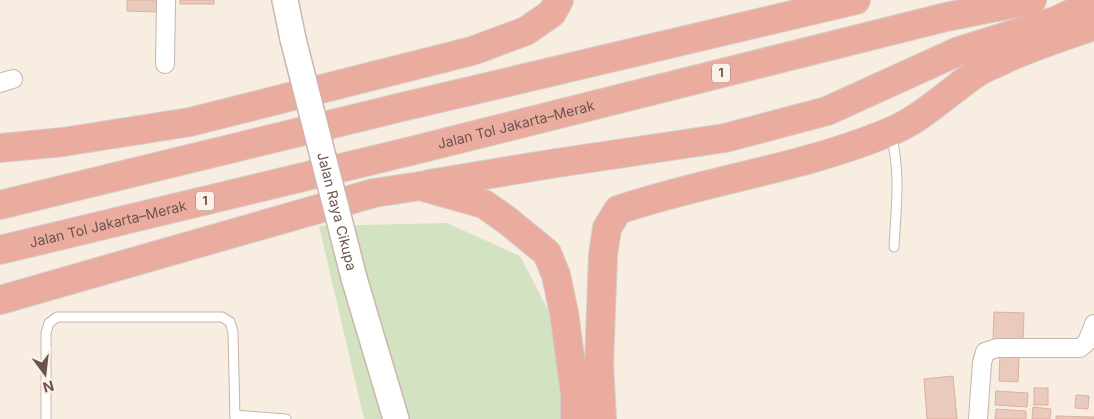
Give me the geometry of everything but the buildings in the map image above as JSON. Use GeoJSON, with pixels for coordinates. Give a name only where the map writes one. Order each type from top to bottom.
{"type":"FeatureCollection","features":[{"type":"Feature","properties":{"kind":"highway"},"geometry":{"type":"LineString","coordinates":[[0,148],[64,142],[190,122],[472,51],[526,31],[552,13],[559,0]]}},
{"type":"Feature","properties":{"kind":"highway"},"geometry":{"type":"LineString","coordinates":[[783,0],[846,2]]}},
{"type":"Feature","properties":{"kind":"highway","name":"Jalan Tol Jakarta–Merak"},"geometry":{"type":"LineString","coordinates":[[0,250],[411,151],[946,17],[1032,0]]}},
{"type":"Feature","properties":{"kind":"highway"},"geometry":{"type":"LineString","coordinates":[[0,205],[846,2]]}},
{"type":"Feature","properties":{"kind":"highway"},"geometry":{"type":"LineString","coordinates":[[0,300],[364,196],[557,163],[725,138],[810,116],[827,111],[959,52],[1055,21],[1094,3]]}},
{"type":"Feature","properties":{"kind":"highway"},"geometry":{"type":"LineString","coordinates":[[602,419],[599,364],[603,255],[607,228],[618,210],[663,196],[830,154],[890,132],[918,116],[980,71],[1035,46],[1094,26]]}},
{"type":"Feature","properties":{"kind":"highway"},"geometry":{"type":"LineString","coordinates":[[420,186],[484,204],[547,253],[556,275],[564,313],[575,393],[575,419]]}},
{"type":"Feature","properties":{"kind":"main road","name":"Jalan Raya Cikupa"},"geometry":{"type":"LineString","coordinates":[[285,0],[293,39],[354,278],[396,419]]}},
{"type":"Feature","properties":{"kind":"street"},"geometry":{"type":"LineString","coordinates":[[165,64],[166,0]]}},
{"type":"Feature","properties":{"kind":"street"},"geometry":{"type":"LineString","coordinates":[[978,419],[982,363],[985,352],[997,348],[1080,348],[1086,342],[1094,324]]}},
{"type":"Feature","properties":{"kind":"lane"},"geometry":{"type":"LineString","coordinates":[[890,132],[898,170],[894,247]]}},
{"type":"Feature","properties":{"kind":"lane"},"geometry":{"type":"LineString","coordinates":[[46,419],[46,333],[49,323],[57,317],[222,317],[230,322],[233,332],[235,417],[286,419]]}},
{"type":"Feature","properties":{"kind":"green space"},"geometry":{"type":"Polygon","coordinates":[[[447,223],[520,256],[559,331],[567,419],[364,419],[319,226],[447,223]]]}}]}
